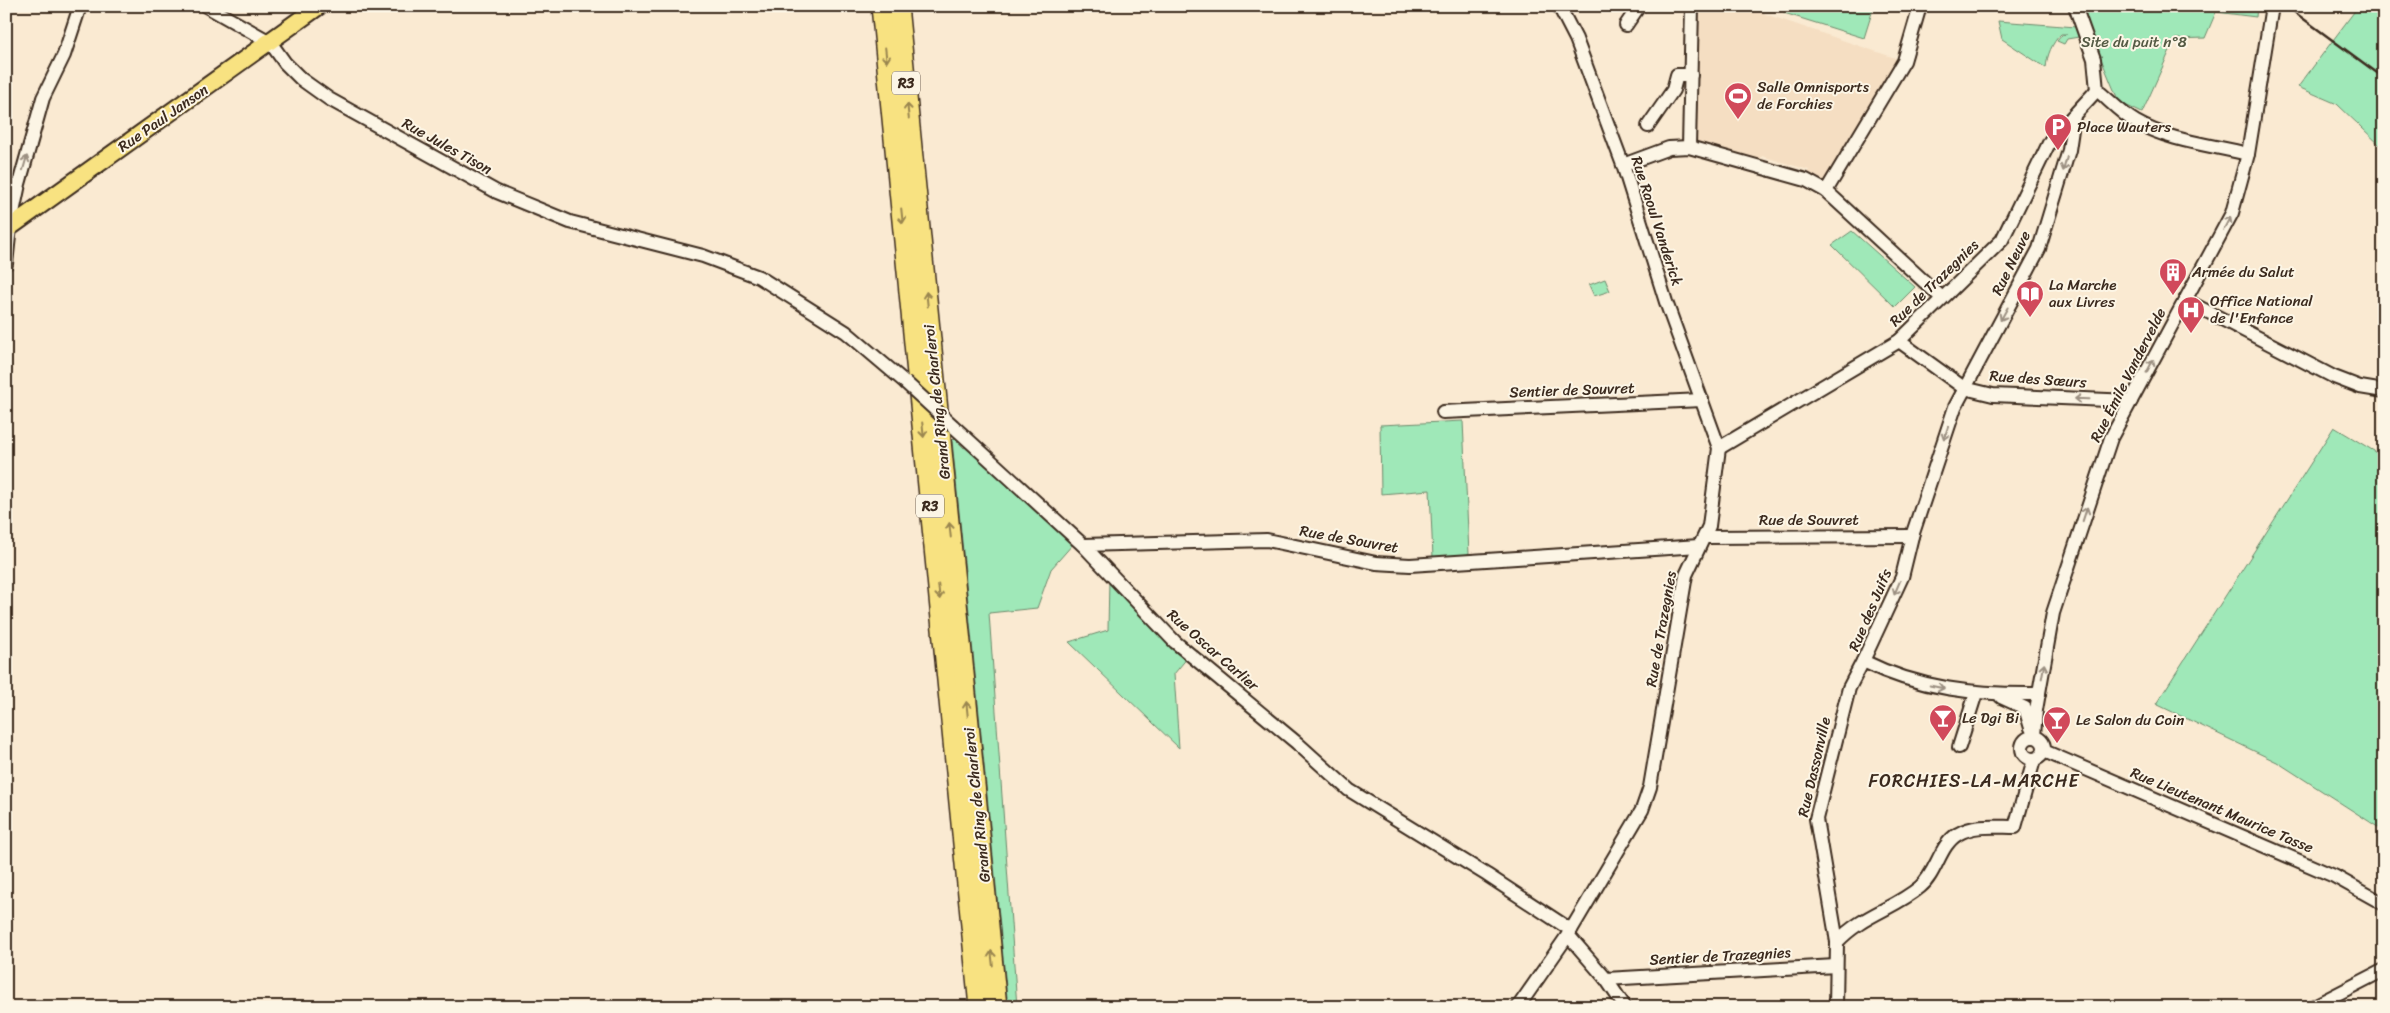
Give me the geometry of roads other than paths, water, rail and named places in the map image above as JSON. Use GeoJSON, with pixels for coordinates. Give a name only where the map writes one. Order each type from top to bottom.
{"type":"FeatureCollection","features":[{"type":"Feature","properties":{"kind":"highway","name":"Grand Ring de Charleroi"},"geometry":{"type":"LineString","coordinates":[[881,6],[979,1007]]}},
{"type":"Feature","properties":{"kind":"highway","name":"Grand Ring de Charleroi"},"geometry":{"type":"LineString","coordinates":[[898,6],[996,1007]]}},
{"type":"Feature","properties":{"kind":"main road","name":"Rue Paul Janson"},"geometry":{"type":"LineString","coordinates":[[8,229],[320,6]]}},
{"type":"Feature","properties":{"kind":"street"},"geometry":{"type":"LineString","coordinates":[[6,264],[8,229],[43,98],[64,55],[80,6]]}},
{"type":"Feature","properties":{"kind":"street","name":"Rue Jules Tison"},"geometry":{"type":"LineString","coordinates":[[206,6],[270,42],[285,63],[301,79],[329,99],[497,192],[570,222],[703,256],[758,278],[846,332]]}},
{"type":"Feature","properties":{"kind":"street","name":"Rue Raoul Vanderick"},"geometry":{"type":"LineString","coordinates":[[1559,6],[1576,38],[1623,165],[1666,302],[1719,448]]}},
{"type":"Feature","properties":{"kind":"street"},"geometry":{"type":"LineString","coordinates":[[1626,26],[1639,6]]}},
{"type":"Feature","properties":{"kind":"street"},"geometry":{"type":"LineString","coordinates":[[1689,147],[1692,6]]}},
{"type":"Feature","properties":{"kind":"street"},"geometry":{"type":"LineString","coordinates":[[1826,192],[1904,61],[1920,6]]}},
{"type":"Feature","properties":{"kind":"street"},"geometry":{"type":"LineString","coordinates":[[2075,6],[2094,59],[2097,90],[2137,122],[2160,133],[2248,154]]}},
{"type":"Feature","properties":{"kind":"street","name":"Rue Émile Vandervelde"},"geometry":{"type":"LineString","coordinates":[[2032,737],[2053,613],[2111,438],[2232,213],[2248,154],[2272,6]]}},
{"type":"Feature","properties":{"kind":"street"},"geometry":{"type":"LineString","coordinates":[[1648,126],[1673,90],[1677,75],[1691,76]]}},
{"type":"Feature","properties":{"kind":"street"},"geometry":{"type":"LineString","coordinates":[[2074,116],[2097,90]]}},
{"type":"Feature","properties":{"kind":"street","name":"Rue de Trazegnies"},"geometry":{"type":"LineString","coordinates":[[1518,1007],[1569,932],[1642,810],[1650,787],[1686,574],[1702,542],[1719,448],[1899,340],[2002,240],[2050,141],[2074,116]]}},
{"type":"Feature","properties":{"kind":"street","name":"Rue Neuve"},"geometry":{"type":"LineString","coordinates":[[1964,388],[2039,248],[2069,150],[2074,116]]}},
{"type":"Feature","properties":{"kind":"street"},"geometry":{"type":"LineString","coordinates":[[1623,165],[1669,148],[1689,147],[1806,180],[1826,192],[1942,298]]}},
{"type":"Feature","properties":{"kind":"street"},"geometry":{"type":"LineString","coordinates":[[2185,300],[2334,377],[2360,387],[2384,391]]}},
{"type":"Feature","properties":{"kind":"street","name":"Rue Oscar Carlier"},"geometry":{"type":"LineString","coordinates":[[846,332],[905,382],[1083,546],[1175,642],[1297,743],[1349,790],[1487,875],[1569,932],[1606,979],[1625,1007]]}},
{"type":"Feature","properties":{"kind":"street","name":"Rue des Sœurs"},"geometry":{"type":"LineString","coordinates":[[1899,340],[1964,388],[1994,395],[2131,401]]}},
{"type":"Feature","properties":{"kind":"street","name":"Rue des Juifs"},"geometry":{"type":"LineString","coordinates":[[1964,388],[1955,407],[1912,536],[1902,577],[1863,661],[1890,674],[1923,684],[1992,695],[2039,694]]}},
{"type":"Feature","properties":{"kind":"street","name":"Sentier de Souvret"},"geometry":{"type":"LineString","coordinates":[[1443,412],[1702,400]]}},
{"type":"Feature","properties":{"kind":"street","name":"Rue de Souvret"},"geometry":{"type":"LineString","coordinates":[[1083,546],[1266,540],[1376,563],[1410,565],[1702,542],[1912,536]]}},
{"type":"Feature","properties":{"kind":"street","name":"Rue Dassonville"},"geometry":{"type":"LineString","coordinates":[[1836,1007],[1837,942],[1816,819],[1849,688],[1863,661]]}},
{"type":"Feature","properties":{"kind":"street"},"geometry":{"type":"LineString","coordinates":[[1959,747],[1976,693]]}},
{"type":"Feature","properties":{"kind":"street","name":"Rue des Juifs"},"geometry":{"type":"LineString","coordinates":[[1992,695],[2025,708],[2031,726],[2032,737]]}},
{"type":"Feature","properties":{"kind":"street"},"geometry":{"type":"LineString","coordinates":[[1837,942],[1850,928],[1920,887],[1932,872],[1946,846],[1957,834],[1985,827],[2015,827],[2039,756],[2040,739],[2032,737],[2024,741],[2021,750],[2026,757],[2039,756]]}},
{"type":"Feature","properties":{"kind":"street","name":"Rue Lieutenant Maurice Tasse"},"geometry":{"type":"LineString","coordinates":[[2039,756],[2334,876],[2384,904]]}},
{"type":"Feature","properties":{"kind":"street","name":"Sentier de Trazegnies"},"geometry":{"type":"LineString","coordinates":[[1606,979],[1836,966]]}},
{"type":"Feature","properties":{"kind":"street"},"geometry":{"type":"LineString","coordinates":[[2312,1007],[2384,970]]}},
{"type":"Feature","properties":{"kind":"railway"},"geometry":{"type":"LineString","coordinates":[[2286,6],[2384,78]]}},
{"type":"Feature","properties":{"kind":"place","name":"Salle Omnisports de Forchies"},"geometry":{"type":"Point","coordinates":[1738,120]}},
{"type":"Feature","properties":{"kind":"place","name":"Place Wauters"},"geometry":{"type":"Point","coordinates":[2058,151]}},
{"type":"Feature","properties":{"kind":"place","name":"Armée du Salut"},"geometry":{"type":"Point","coordinates":[2173,296]}},
{"type":"Feature","properties":{"kind":"place","name":"La Marche aux Livres"},"geometry":{"type":"Point","coordinates":[2030,318]}},
{"type":"Feature","properties":{"kind":"place","name":"Office National de l'Enfance"},"geometry":{"type":"Point","coordinates":[2191,334]}},
{"type":"Feature","properties":{"kind":"place","name":"Le Dgi Bi"},"geometry":{"type":"Point","coordinates":[1943,742]}},
{"type":"Feature","properties":{"kind":"place","name":"Le Salon du Coin"},"geometry":{"type":"Point","coordinates":[2057,744]}},
{"type":"Feature","properties":{"kind":"district","name":"FORCHIES-LA-MARCHE"},"geometry":{"type":"Point","coordinates":[1974,781]}},
{"type":"Feature","properties":{"kind":"park label","name":"Site du puit n°8"},"geometry":{"type":"Point","coordinates":[2134,42]}}]}
